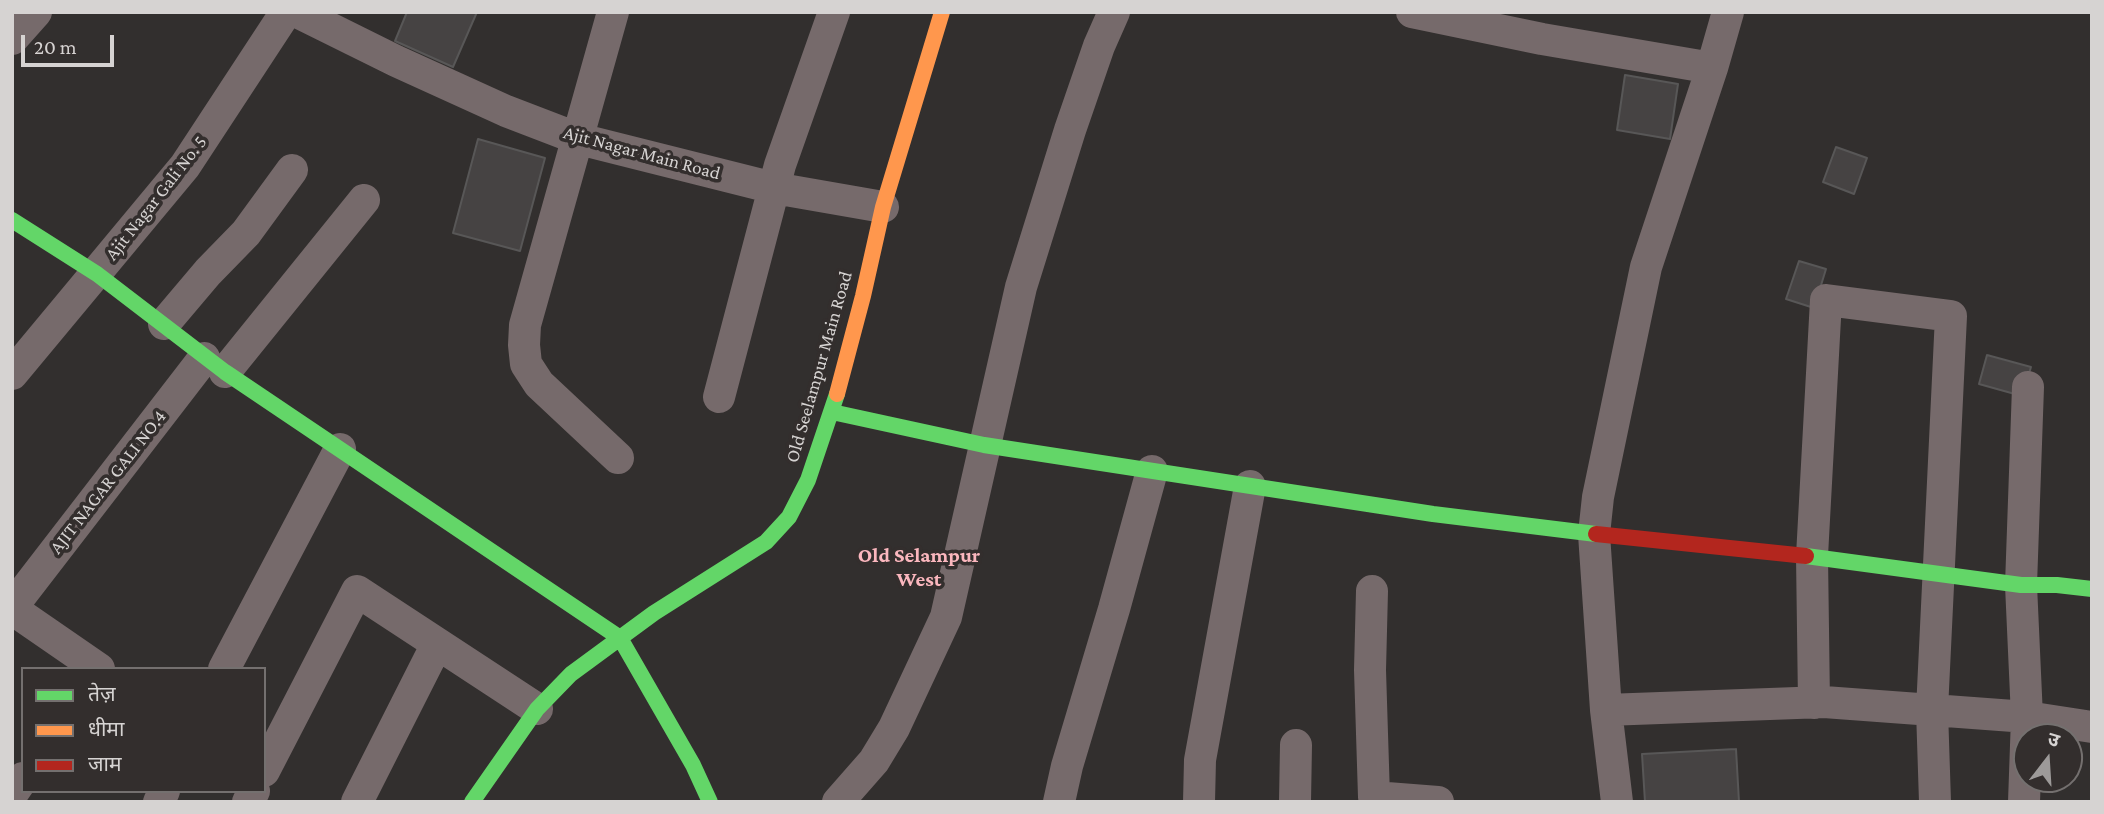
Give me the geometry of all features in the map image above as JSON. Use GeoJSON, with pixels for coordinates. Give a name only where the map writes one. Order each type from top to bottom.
{"type":"FeatureCollection","features":[{"type":"Feature","properties":{"kind":"street"},"geometry":{"type":"LineString","coordinates":[[12,39],[36,12]]}},
{"type":"Feature","properties":{"kind":"street","name":"Ajit Nagar Gali No. 5"},"geometry":{"type":"LineString","coordinates":[[12,374],[185,166],[286,12]]}},
{"type":"Feature","properties":{"kind":"street","name":"Ajit Nagar Main Road"},"geometry":{"type":"LineString","coordinates":[[297,12],[506,111],[579,139],[774,188],[883,208]]}},
{"type":"Feature","properties":{"kind":"street"},"geometry":{"type":"LineString","coordinates":[[613,12],[525,325],[524,345],[526,364],[539,384],[618,458]]}},
{"type":"Feature","properties":{"kind":"street"},"geometry":{"type":"LineString","coordinates":[[719,397],[774,188],[834,12]]}},
{"type":"Feature","properties":{"kind":"street","name":"Old Seelampur Main Road"},"geometry":{"type":"LineString","coordinates":[[472,802],[537,709],[571,674],[654,613],[766,542],[789,517],[808,480],[832,412],[883,208],[942,12]]}},
{"type":"Feature","properties":{"kind":"street"},"geometry":{"type":"LineString","coordinates":[[838,802],[874,761],[887,739],[911,695],[946,617],[1021,287],[1070,130],[1099,46],[1114,12]]}},
{"type":"Feature","properties":{"kind":"street"},"geometry":{"type":"LineString","coordinates":[[1617,802],[1606,710],[1594,534],[1598,497],[1646,267],[1728,12]]}},
{"type":"Feature","properties":{"kind":"street"},"geometry":{"type":"LineString","coordinates":[[1433,14],[1712,68]]}},
{"type":"Feature","properties":{"kind":"street"},"geometry":{"type":"LineString","coordinates":[[164,324],[208,272],[246,233],[292,170]]}},
{"type":"Feature","properties":{"kind":"street","name":"AJIT NAGAR GALI NO.4"},"geometry":{"type":"LineString","coordinates":[[12,608],[215,365],[364,200]]}},
{"type":"Feature","properties":{"kind":"street"},"geometry":{"type":"LineString","coordinates":[[12,220],[97,274],[215,365],[620,638],[693,765],[710,802]]}},
{"type":"Feature","properties":{"kind":"street"},"geometry":{"type":"LineString","coordinates":[[1814,703],[1812,556],[1826,300],[1951,316],[1932,710],[1935,802]]}},
{"type":"Feature","properties":{"kind":"street"},"geometry":{"type":"LineString","coordinates":[[2024,802],[2026,717],[2021,585],[2028,387]]}},
{"type":"Feature","properties":{"kind":"street"},"geometry":{"type":"LineString","coordinates":[[832,412],[984,446],[1433,514],[1594,534],[1812,556],[2021,585],[2092,589]]}},
{"type":"Feature","properties":{"kind":"street"},"geometry":{"type":"LineString","coordinates":[[225,667],[340,450]]}},
{"type":"Feature","properties":{"kind":"street"},"geometry":{"type":"LineString","coordinates":[[1059,802],[1152,471]]}},
{"type":"Feature","properties":{"kind":"street"},"geometry":{"type":"LineString","coordinates":[[1199,802],[1200,760],[1250,486]]}},
{"type":"Feature","properties":{"kind":"street"},"geometry":{"type":"LineString","coordinates":[[266,767],[357,591],[537,709]]}},
{"type":"Feature","properties":{"kind":"street"},"geometry":{"type":"LineString","coordinates":[[1372,592],[1370,670],[1374,797],[1438,802]]}},
{"type":"Feature","properties":{"kind":"street"},"geometry":{"type":"LineString","coordinates":[[12,608],[95,667]]}},
{"type":"Feature","properties":{"kind":"street"},"geometry":{"type":"LineString","coordinates":[[357,802],[437,644]]}},
{"type":"Feature","properties":{"kind":"street"},"geometry":{"type":"LineString","coordinates":[[1606,710],[1814,703],[2026,717],[2092,727]]}},
{"type":"Feature","properties":{"kind":"street"},"geometry":{"type":"LineString","coordinates":[[1295,802],[1296,745]]}},
{"type":"Feature","properties":{"kind":"building"},"geometry":{"type":"Polygon","coordinates":[[[407,12],[477,12],[453,67],[395,41],[407,12]]]}},
{"type":"Feature","properties":{"kind":"building"},"geometry":{"type":"Polygon","coordinates":[[[1625,75],[1678,84],[1670,139],[1617,130],[1625,75]]]}},
{"type":"Feature","properties":{"kind":"building"},"geometry":{"type":"Polygon","coordinates":[[[478,139],[545,158],[520,251],[453,233],[478,139]]]}},
{"type":"Feature","properties":{"kind":"building"},"geometry":{"type":"Polygon","coordinates":[[[1836,147],[1867,158],[1854,194],[1823,182],[1836,147]]]}},
{"type":"Feature","properties":{"kind":"building"},"geometry":{"type":"Polygon","coordinates":[[[1799,261],[1826,269],[1814,308],[1786,299],[1799,261]]]}},
{"type":"Feature","properties":{"kind":"building"},"geometry":{"type":"Polygon","coordinates":[[[1987,355],[2031,367],[2022,396],[1979,384],[1987,355]]]}},
{"type":"Feature","properties":{"kind":"building"},"geometry":{"type":"Polygon","coordinates":[[[1736,749],[1739,802],[1645,802],[1642,754],[1736,749]]]}},
{"type":"Feature","properties":{"kind":"traffic: fast"},"geometry":{"type":"LineString","coordinates":[[12,220],[97,274],[225,372],[620,638],[693,765],[710,802]]}},
{"type":"Feature","properties":{"kind":"traffic: fast"},"geometry":{"type":"LineString","coordinates":[[472,802],[537,709],[571,674],[654,613],[766,542],[789,517],[808,480],[837,394]]}},
{"type":"Feature","properties":{"kind":"traffic: fast"},"geometry":{"type":"LineString","coordinates":[[832,412],[984,445],[1433,514],[1596,534]]}},
{"type":"Feature","properties":{"kind":"traffic: fast"},"geometry":{"type":"LineString","coordinates":[[1806,556],[2021,585],[2092,589]]}},
{"type":"Feature","properties":{"kind":"traffic: slow"},"geometry":{"type":"LineString","coordinates":[[837,394],[883,207],[942,12]]}},
{"type":"Feature","properties":{"kind":"traffic: jam"},"geometry":{"type":"LineString","coordinates":[[1596,534],[1806,556]]}},
{"type":"Feature","properties":{"kind":"district","name":"Old Selampur West"},"geometry":{"type":"Point","coordinates":[919,568]}}]}
